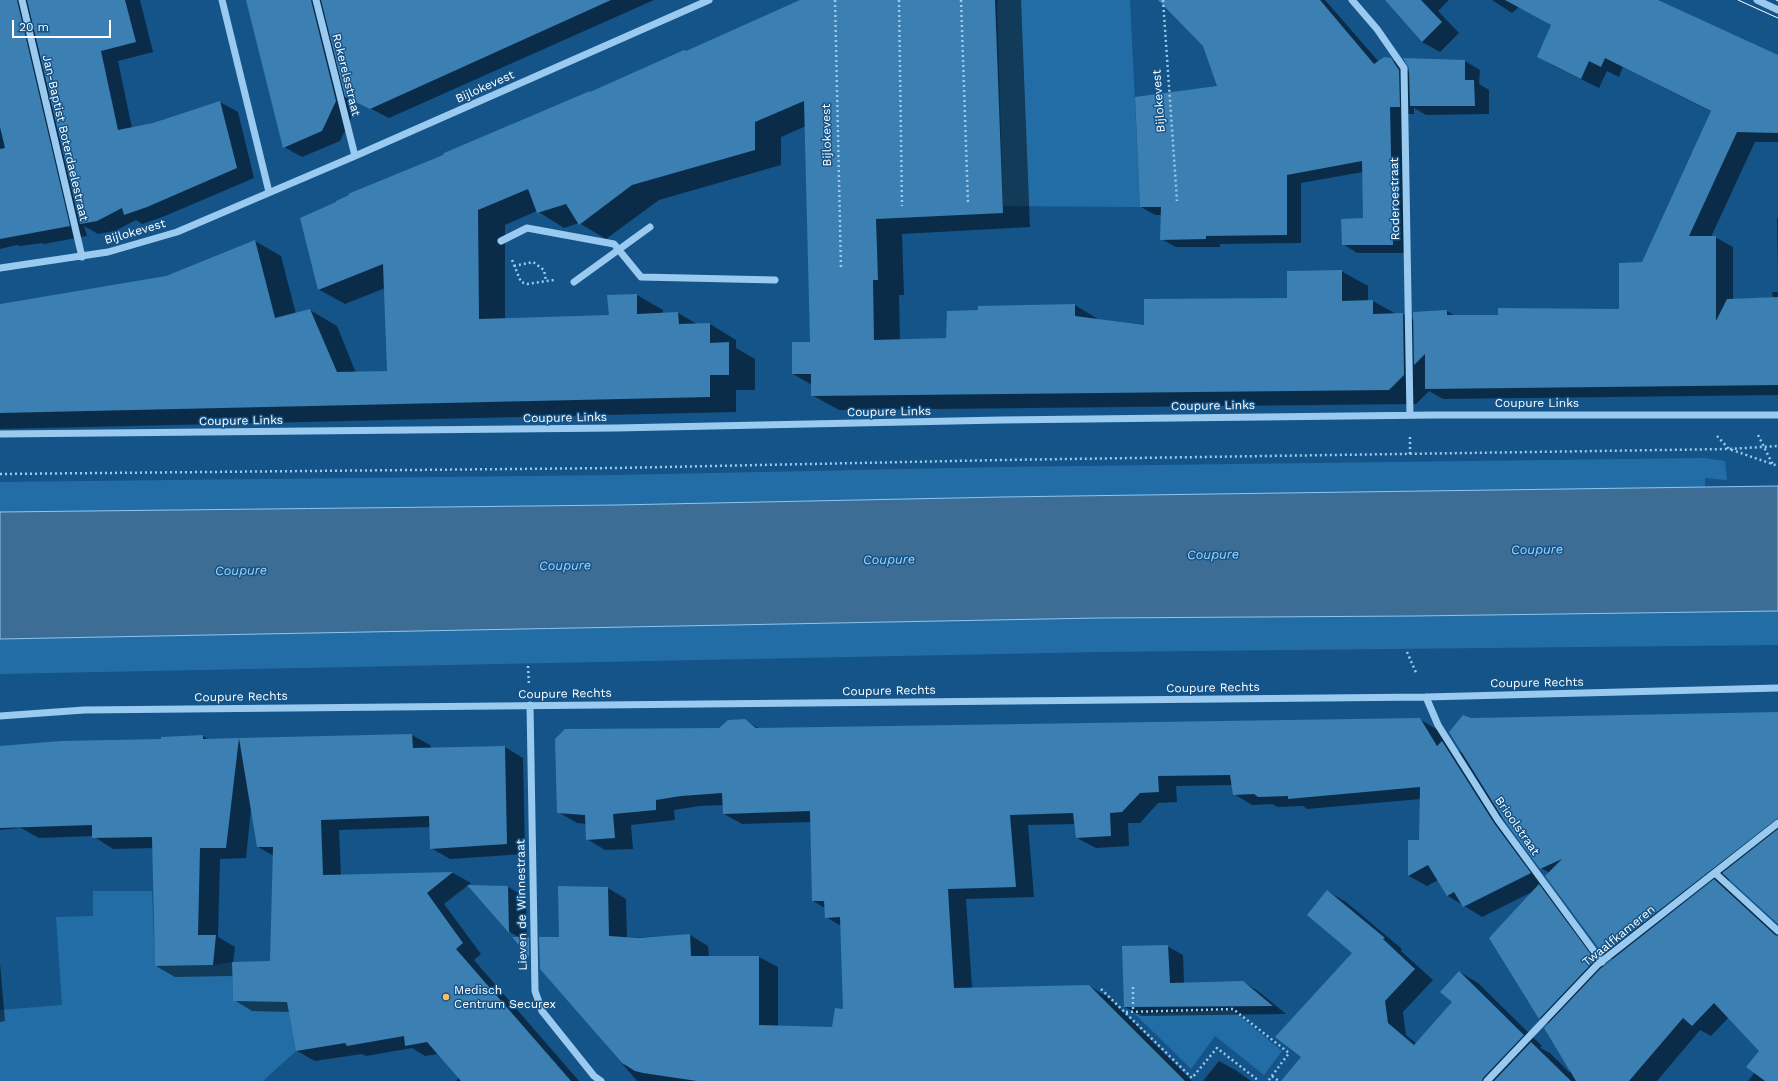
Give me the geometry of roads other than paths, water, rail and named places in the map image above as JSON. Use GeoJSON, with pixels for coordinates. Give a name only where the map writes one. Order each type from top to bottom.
{"type":"FeatureCollection","features":[{"type":"Feature","properties":{"kind":"street","name":"Jan-Baptist Boterdaelestraat"},"geometry":{"type":"LineString","coordinates":[[22,0],[82,257]]}},
{"type":"Feature","properties":{"kind":"street"},"geometry":{"type":"LineString","coordinates":[[222,0],[269,192]]}},
{"type":"Feature","properties":{"kind":"street","name":"Rokerelsstraat"},"geometry":{"type":"LineString","coordinates":[[316,0],[355,156]]}},
{"type":"Feature","properties":{"kind":"street","name":"Bijlokevest"},"geometry":{"type":"LineString","coordinates":[[0,268],[108,252],[177,232],[355,156],[709,0]]}},
{"type":"Feature","properties":{"kind":"street","name":"Roderoestraat"},"geometry":{"type":"LineString","coordinates":[[1352,0],[1377,29],[1404,68],[1410,415]]}},
{"type":"Feature","properties":{"kind":"street"},"geometry":{"type":"LineString","coordinates":[[1757,0],[1778,10]]}},
{"type":"Feature","properties":{"kind":"street"},"geometry":{"type":"LineString","coordinates":[[574,282],[650,227]]}},
{"type":"Feature","properties":{"kind":"street"},"geometry":{"type":"LineString","coordinates":[[502,240],[527,228],[614,244],[641,277],[775,280]]}},
{"type":"Feature","properties":{"kind":"street","name":"Coupure Links"},"geometry":{"type":"LineString","coordinates":[[0,434],[631,428],[1001,420],[1410,415],[1778,415]]}},
{"type":"Feature","properties":{"kind":"street","name":"Coupure Rechts"},"geometry":{"type":"LineString","coordinates":[[0,716],[84,710],[1426,697],[1778,688]]}},
{"type":"Feature","properties":{"kind":"street","name":"Brioolstraat"},"geometry":{"type":"LineString","coordinates":[[1426,697],[1438,725],[1498,820],[1602,962]]}},
{"type":"Feature","properties":{"kind":"street","name":"Lieven de Winnestraat"},"geometry":{"type":"LineString","coordinates":[[530,705],[535,991],[542,1011],[594,1076],[601,1081]]}},
{"type":"Feature","properties":{"kind":"street","name":"Twaalfkameren"},"geometry":{"type":"LineString","coordinates":[[1487,1081],[1602,962],[1778,823]]}},
{"type":"Feature","properties":{"kind":"street"},"geometry":{"type":"LineString","coordinates":[[1715,873],[1778,931]]}},
{"type":"Feature","properties":{"kind":"water","name":"Coupure"},"geometry":{"type":"Polygon","coordinates":[[[1778,486],[1778,611],[1414,616],[1097,618],[0,639],[0,512],[617,505],[1002,497],[1778,486]]]}},
{"type":"Feature","properties":{"kind":"tram line"},"geometry":{"type":"LineString","coordinates":[[1738,0],[1778,18]]}},
{"type":"Feature","properties":{"kind":"place","name":"Medisch Centrum Securex"},"geometry":{"type":"Point","coordinates":[446,997]}}]}
